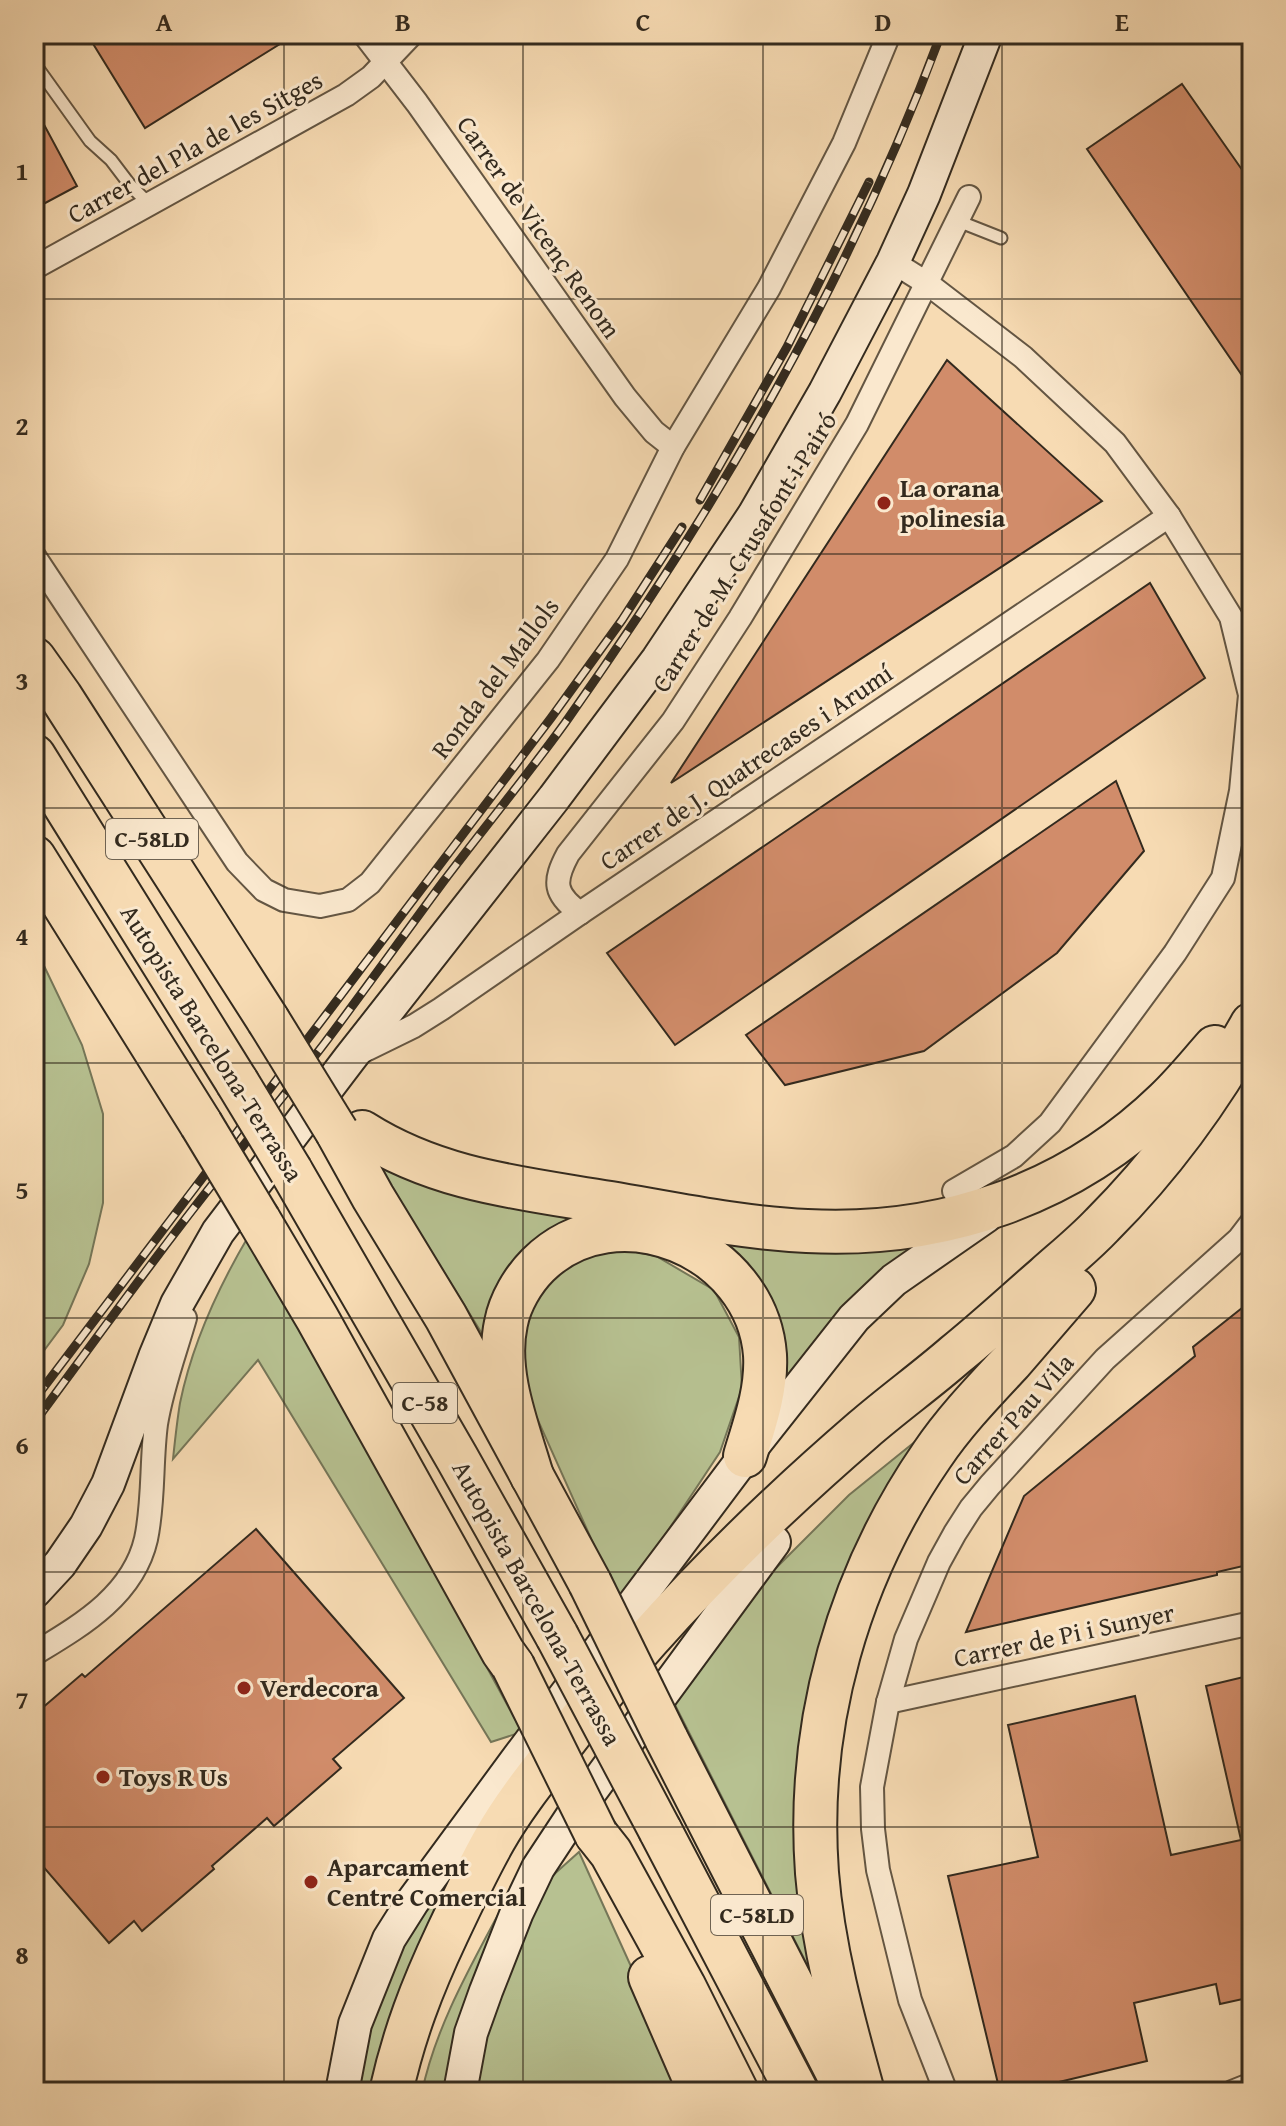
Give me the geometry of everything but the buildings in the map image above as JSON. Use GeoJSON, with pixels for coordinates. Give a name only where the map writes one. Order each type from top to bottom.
{"type":"FeatureCollection","features":[{"type":"Feature","properties":{"kind":"highway","name":"C-58LD"},"geometry":{"type":"LineString","coordinates":[[34,659],[315,1096],[338,1116],[349,1132],[373,1197],[446,1317],[590,1583],[847,2092]]}},
{"type":"Feature","properties":{"kind":"highway","name":"Autopista Barcelona-Terrassa"},"geometry":{"type":"LineString","coordinates":[[34,756],[291,1171],[457,1458],[557,1636],[797,2092]]}},
{"type":"Feature","properties":{"kind":"highway","name":"Autopista Barcelona-Terrassa"},"geometry":{"type":"LineString","coordinates":[[34,857],[201,1124],[317,1318],[513,1666],[604,1852],[684,1986],[737,2092]]}},
{"type":"Feature","properties":{"kind":"highway"},"geometry":{"type":"LineString","coordinates":[[349,1132],[449,1173],[517,1187],[746,1225],[804,1231],[881,1230],[950,1219],[1002,1205],[1061,1179],[1105,1151],[1146,1119],[1180,1087],[1252,1004]]}},
{"type":"Feature","properties":{"kind":"highway"},"geometry":{"type":"LineString","coordinates":[[391,2092],[408,2025],[435,1959],[495,1838],[585,1714],[697,1584],[765,1517],[1100,1228],[1149,1175],[1191,1122],[1252,1024]]}},
{"type":"Feature","properties":{"kind":"highway"},"geometry":{"type":"LineString","coordinates":[[863,2092],[832,1975],[817,1874],[816,1807],[827,1700],[859,1591],[892,1520],[933,1454],[964,1414],[1074,1289],[1183,1174],[1252,1076]]}},
{"type":"Feature","properties":{"kind":"highway"},"geometry":{"type":"LineString","coordinates":[[532,1476],[511,1405],[506,1376],[504,1340],[511,1304],[530,1273],[554,1250],[569,1241],[609,1231],[642,1232],[673,1239],[697,1249],[722,1267],[750,1305],[765,1352],[765,1374],[762,1397],[745,1456]]}},
{"type":"Feature","properties":{"kind":"highway"},"geometry":{"type":"LineString","coordinates":[[409,2092],[441,2004],[517,1855],[598,1737],[664,1654],[774,1542],[871,1456],[1074,1289]]}},
{"type":"Feature","properties":{"kind":"highway"},"geometry":{"type":"LineString","coordinates":[[604,1852],[700,2092]]}},
{"type":"Feature","properties":{"kind":"main road"},"geometry":{"type":"LineString","coordinates":[[34,1592],[69,1552],[108,1484],[171,1317],[218,1232],[658,659],[754,515],[791,453],[893,262],[924,194],[986,34]]}},
{"type":"Feature","properties":{"kind":"main road"},"geometry":{"type":"LineString","coordinates":[[342,2092],[355,2024],[389,1939],[413,1901],[632,1604],[854,1318],[894,1280],[1002,1205]]}},
{"type":"Feature","properties":{"kind":"main road"},"geometry":{"type":"LineString","coordinates":[[460,2092],[471,2033],[517,1912],[538,1868],[571,1818],[774,1542]]}},
{"type":"Feature","properties":{"kind":"street","name":"Carrer de Vicenç Renom"},"geometry":{"type":"LineString","coordinates":[[364,34],[417,103],[625,397],[654,432],[673,447]]}},
{"type":"Feature","properties":{"kind":"street","name":"Carrer del Pla de les Sitges"},"geometry":{"type":"LineString","coordinates":[[34,268],[346,95],[371,77],[412,34]]}},
{"type":"Feature","properties":{"kind":"street","name":"Ronda del Mallols"},"geometry":{"type":"LineString","coordinates":[[34,556],[237,862],[264,890],[284,900],[320,906],[348,900],[370,883],[548,660],[617,559],[673,447],[769,288],[844,143],[889,34]]}},
{"type":"Feature","properties":{"kind":"street","name":"Carrer de M. Crusafont i Pairó"},"geometry":{"type":"LineString","coordinates":[[580,913],[568,904],[558,889],[558,872],[568,854],[673,721],[740,618],[857,424],[969,197]]}},
{"type":"Feature","properties":{"kind":"street"},"geometry":{"type":"LineString","coordinates":[[893,262],[928,284],[1023,357],[1115,443],[1169,516],[1231,617],[1250,695],[1241,791],[1223,878],[1175,953],[1050,1123],[1014,1156],[954,1191]]}},
{"type":"Feature","properties":{"kind":"street","name":"Carrer de J. Quatrecases i Arumí"},"geometry":{"type":"LineString","coordinates":[[350,1058],[441,1009],[1169,516]]}},
{"type":"Feature","properties":{"kind":"street","name":"Carrer Pau Vila"},"geometry":{"type":"LineString","coordinates":[[946,2092],[910,2000],[878,1870],[873,1829],[872,1787],[888,1702],[906,1639],[927,1589],[971,1508],[1105,1359],[1239,1239],[1252,1222]]}},
{"type":"Feature","properties":{"kind":"street"},"geometry":{"type":"LineString","coordinates":[[34,1654],[98,1613],[123,1585],[140,1555],[146,1540],[156,1425],[162,1394],[203,1256]]}},
{"type":"Feature","properties":{"kind":"street","name":"Carrer de Pi i Sunyer"},"geometry":{"type":"LineString","coordinates":[[888,1702],[1252,1623]]}},
{"type":"Feature","properties":{"kind":"street"},"geometry":{"type":"LineString","coordinates":[[1232,2092],[1252,2084]]}},
{"type":"Feature","properties":{"kind":"lane"},"geometry":{"type":"LineString","coordinates":[[34,63],[90,141],[149,204]]}},
{"type":"Feature","properties":{"kind":"lane"},"geometry":{"type":"LineString","coordinates":[[958,221],[1001,238]]}},
{"type":"Feature","properties":{"kind":"green space"},"geometry":{"type":"Polygon","coordinates":[[[34,945],[82,1045],[103,1114],[103,1203],[89,1264],[63,1325],[34,1364],[34,945]]]}},
{"type":"Feature","properties":{"kind":"green space"},"geometry":{"type":"Polygon","coordinates":[[[374,1159],[610,1215],[489,1345],[374,1159]]]}},
{"type":"Feature","properties":{"kind":"green space"},"geometry":{"type":"Polygon","coordinates":[[[706,1232],[925,1240],[785,1381],[706,1232]]]}},
{"type":"Feature","properties":{"kind":"green space"},"geometry":{"type":"Polygon","coordinates":[[[248,1237],[289,1303],[522,1732],[491,1742],[258,1360],[173,1459],[180,1403],[191,1359],[216,1296],[248,1237]]]}},
{"type":"Feature","properties":{"kind":"green space"},"geometry":{"type":"Polygon","coordinates":[[[606,1246],[656,1256],[714,1290],[739,1337],[742,1388],[720,1452],[620,1603],[523,1387],[514,1337],[530,1302],[570,1259],[606,1246]]]}},
{"type":"Feature","properties":{"kind":"green space"},"geometry":{"type":"Polygon","coordinates":[[[927,1432],[839,1589],[822,1994],[674,1703],[773,1571],[849,1495],[927,1432]]]}},
{"type":"Feature","properties":{"kind":"green space"},"geometry":{"type":"Polygon","coordinates":[[[519,1781],[391,2022],[370,2092],[353,2092],[357,2061],[406,1927],[519,1781]]]}},
{"type":"Feature","properties":{"kind":"green space"},"geometry":{"type":"Polygon","coordinates":[[[579,1852],[683,2092],[472,2092],[488,2017],[542,1885],[579,1852]]]}},
{"type":"Feature","properties":{"kind":"green space"},"geometry":{"type":"Polygon","coordinates":[[[511,1890],[452,2092],[422,2092],[448,2013],[511,1890]]]}},
{"type":"Feature","properties":{"kind":"railway"},"geometry":{"type":"LineString","coordinates":[[34,1423],[161,1251],[324,1044],[550,743],[621,642],[727,476],[822,304],[905,126],[941,34]]}},
{"type":"Feature","properties":{"kind":"railway"},"geometry":{"type":"LineString","coordinates":[[700,500],[787,347],[869,182]]}},
{"type":"Feature","properties":{"kind":"railway"},"geometry":{"type":"LineString","coordinates":[[34,1400],[551,718],[622,620],[682,527]]}},
{"type":"Feature","properties":{"kind":"place","name":"La orana polinesia"},"geometry":{"type":"Point","coordinates":[884,503]}},
{"type":"Feature","properties":{"kind":"place","name":"Verdecora"},"geometry":{"type":"Point","coordinates":[244,1688]}},
{"type":"Feature","properties":{"kind":"place","name":"Toys R Us"},"geometry":{"type":"Point","coordinates":[103,1777]}},
{"type":"Feature","properties":{"kind":"place","name":"Aparcament Centre Comercial"},"geometry":{"type":"Point","coordinates":[311,1882]}}]}
